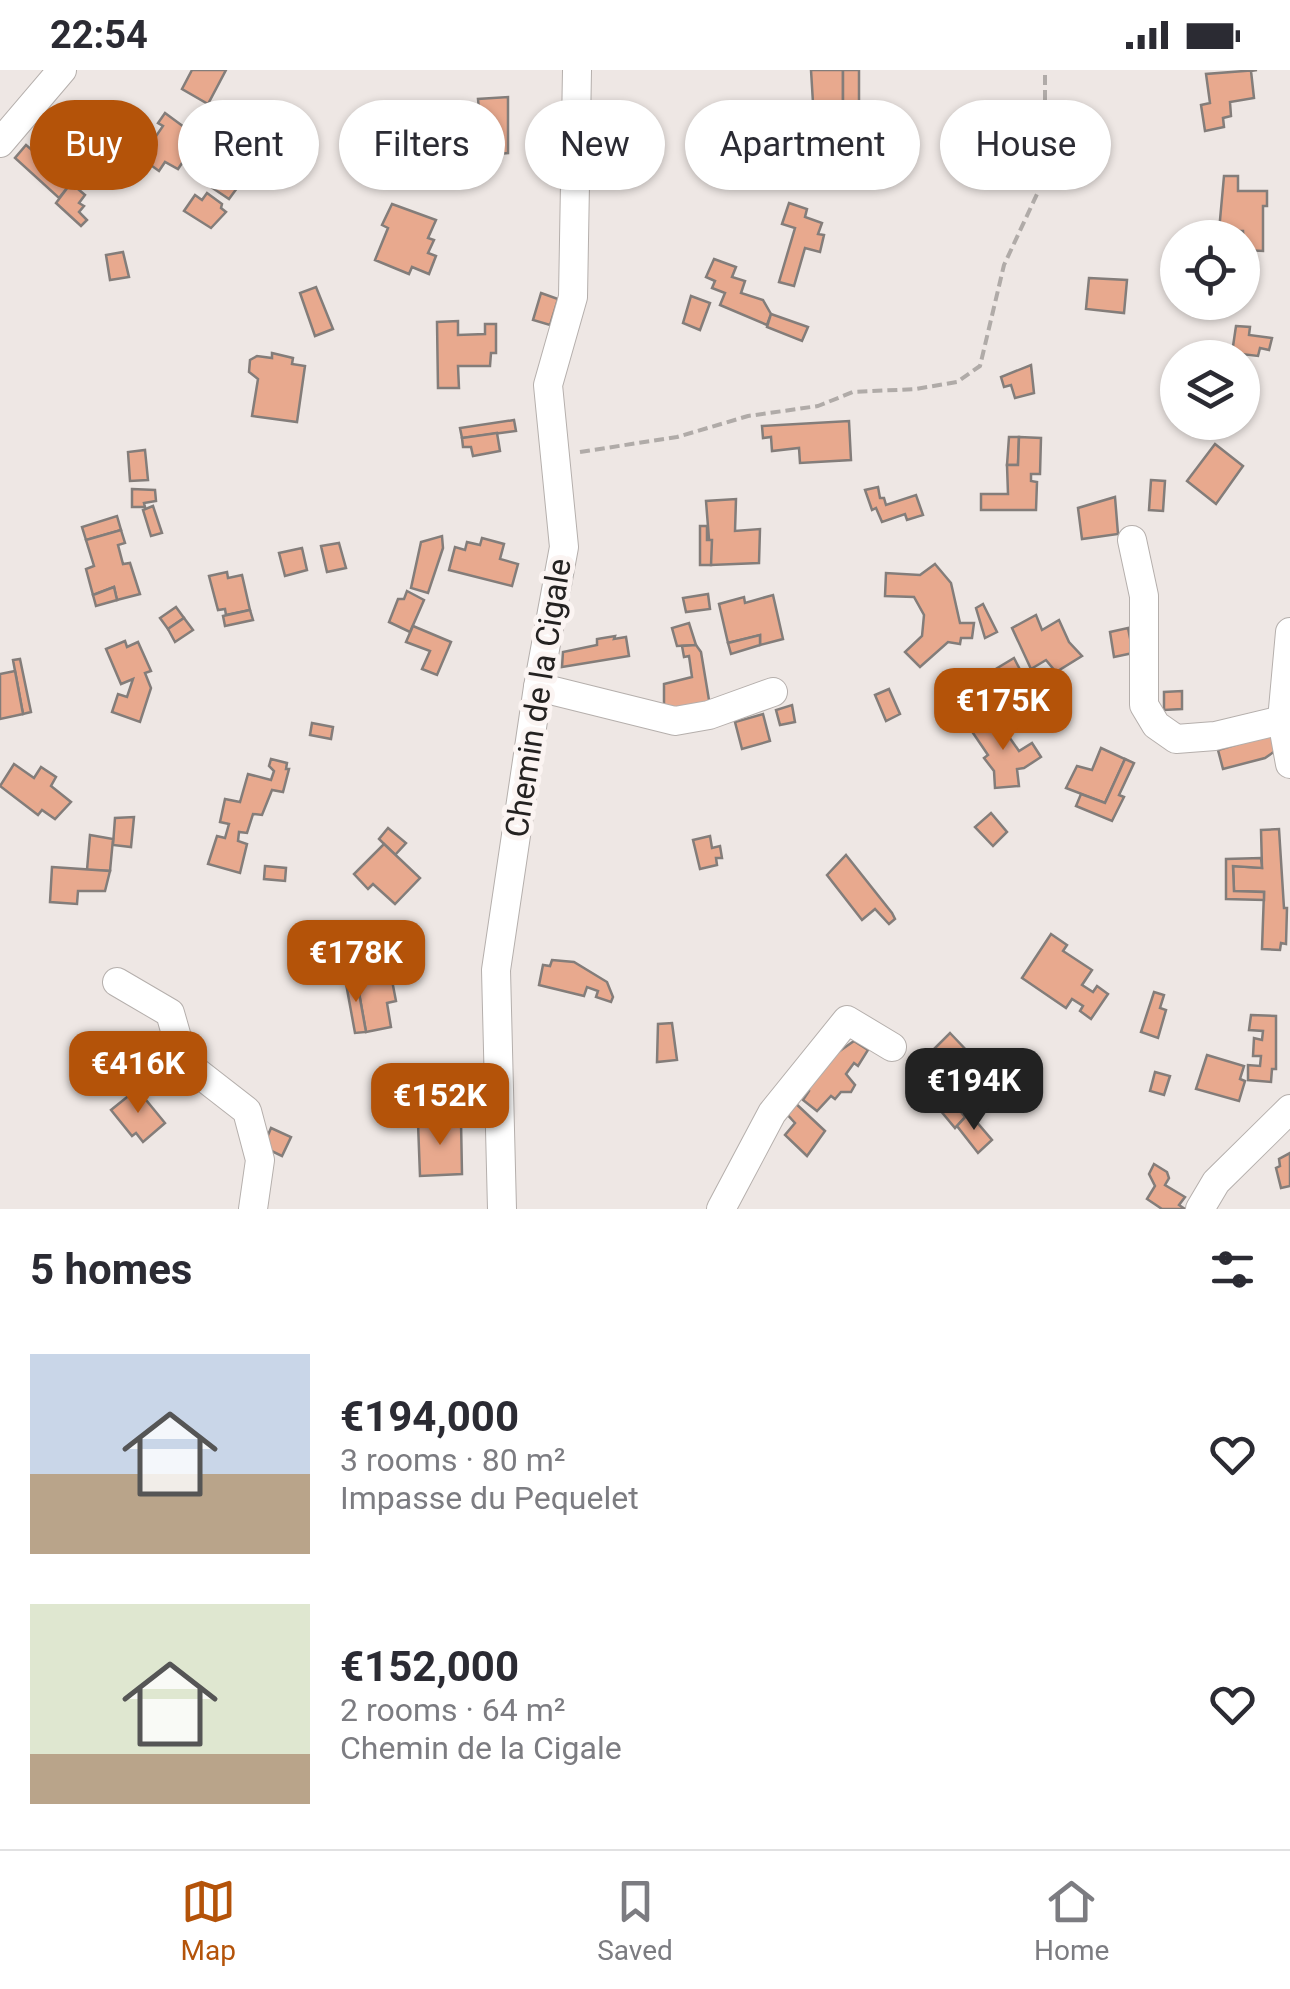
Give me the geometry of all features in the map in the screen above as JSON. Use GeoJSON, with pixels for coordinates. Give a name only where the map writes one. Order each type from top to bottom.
{"type":"FeatureCollection","features":[{"type":"Feature","properties":{"kind":"street"},"geometry":{"type":"LineString","coordinates":[[0,143],[62,70]]}},
{"type":"Feature","properties":{"kind":"street","name":"Chemin de la Cigale"},"geometry":{"type":"LineString","coordinates":[[502,1209],[496,970],[538,687],[564,547],[548,385],[573,297],[577,70]]}},
{"type":"Feature","properties":{"kind":"street"},"geometry":{"type":"LineString","coordinates":[[1132,540],[1144,596],[1144,705],[1156,725],[1176,739],[1214,736],[1282,720]]}},
{"type":"Feature","properties":{"kind":"street"},"geometry":{"type":"LineString","coordinates":[[1290,632],[1282,720],[1290,764]]}},
{"type":"Feature","properties":{"kind":"street"},"geometry":{"type":"LineString","coordinates":[[538,687],[675,722],[709,715],[773,692]]}},
{"type":"Feature","properties":{"kind":"street"},"geometry":{"type":"LineString","coordinates":[[117,982],[170,1014],[184,1062],[247,1112],[260,1160],[253,1209]]}},
{"type":"Feature","properties":{"kind":"street"},"geometry":{"type":"LineString","coordinates":[[720,1209],[772,1114],[847,1020],[892,1046]]}},
{"type":"Feature","properties":{"kind":"street"},"geometry":{"type":"LineString","coordinates":[[1200,1209],[1216,1182],[1290,1109]]}},
{"type":"Feature","properties":{"kind":"path"},"geometry":{"type":"LineString","coordinates":[[555,456],[677,437],[748,416],[818,406],[853,392],[916,390],[957,382],[980,366],[1004,265],[1038,192],[1044,70]]}},
{"type":"Feature","properties":{"kind":"building"},"geometry":{"type":"Polygon","coordinates":[[[192,70],[226,70],[210,100],[201,100],[182,89],[192,70]]]}},
{"type":"Feature","properties":{"kind":"building"},"geometry":{"type":"Polygon","coordinates":[[[811,70],[843,70],[843,100],[813,100],[811,70]]]}},
{"type":"Feature","properties":{"kind":"building"},"geometry":{"type":"Polygon","coordinates":[[[843,70],[859,70],[859,100],[843,100],[843,70]]]}},
{"type":"Feature","properties":{"kind":"building"},"geometry":{"type":"Polygon","coordinates":[[[1257,70],[1251,71],[1254,98],[1230,102],[1231,116],[1223,118],[1224,127],[1205,131],[1201,105],[1210,103],[1206,74],[1257,70]]]}},
{"type":"Feature","properties":{"kind":"building"},"geometry":{"type":"Polygon","coordinates":[[[508,97],[508,153],[505,153],[505,100],[478,99],[508,97]]]}},
{"type":"Feature","properties":{"kind":"building"},"geometry":{"type":"Polygon","coordinates":[[[165,113],[178,123],[178,169],[165,162],[158,170],[158,133],[163,126],[158,123],[165,113]]]}},
{"type":"Feature","properties":{"kind":"building"},"geometry":{"type":"Polygon","coordinates":[[[26,145],[30,148],[30,172],[15,158],[26,145]]]}},
{"type":"Feature","properties":{"kind":"building"},"geometry":{"type":"Polygon","coordinates":[[[1224,176],[1238,176],[1238,191],[1267,191],[1263,251],[1260,220],[1220,220],[1224,176]]]}},
{"type":"Feature","properties":{"kind":"building"},"geometry":{"type":"Polygon","coordinates":[[[66,190],[79,190],[85,195],[79,212],[87,220],[81,226],[56,203],[66,190]]]}},
{"type":"Feature","properties":{"kind":"building"},"geometry":{"type":"Polygon","coordinates":[[[216,190],[236,190],[229,199],[216,190]]]}},
{"type":"Feature","properties":{"kind":"building"},"geometry":{"type":"Polygon","coordinates":[[[207,193],[226,212],[211,228],[184,211],[195,195],[202,200],[207,193]]]}},
{"type":"Feature","properties":{"kind":"building"},"geometry":{"type":"Polygon","coordinates":[[[789,203],[807,209],[805,217],[822,223],[818,234],[824,235],[820,252],[805,248],[794,286],[779,282],[795,228],[782,224],[789,203]]]}},
{"type":"Feature","properties":{"kind":"building"},"geometry":{"type":"Polygon","coordinates":[[[392,204],[436,220],[428,238],[434,240],[428,253],[436,256],[429,274],[412,267],[409,274],[375,260],[388,228],[382,225],[392,204]]]}},
{"type":"Feature","properties":{"kind":"building"},"geometry":{"type":"Polygon","coordinates":[[[123,252],[129,277],[110,280],[106,255],[123,252]]]}},
{"type":"Feature","properties":{"kind":"building"},"geometry":{"type":"Polygon","coordinates":[[[714,259],[736,267],[732,277],[745,281],[741,293],[763,300],[771,314],[767,325],[720,305],[725,293],[712,288],[715,281],[706,277],[714,259]]]}},
{"type":"Feature","properties":{"kind":"building"},"geometry":{"type":"Polygon","coordinates":[[[1089,278],[1127,280],[1124,313],[1086,309],[1089,278]]]}},
{"type":"Feature","properties":{"kind":"building"},"geometry":{"type":"Polygon","coordinates":[[[316,287],[333,329],[315,336],[300,293],[316,287]]]}},
{"type":"Feature","properties":{"kind":"building"},"geometry":{"type":"Polygon","coordinates":[[[541,293],[558,299],[550,325],[533,320],[541,293]]]}},
{"type":"Feature","properties":{"kind":"building"},"geometry":{"type":"Polygon","coordinates":[[[691,296],[710,303],[700,330],[683,323],[691,296]]]}},
{"type":"Feature","properties":{"kind":"building"},"geometry":{"type":"Polygon","coordinates":[[[771,314],[808,327],[802,341],[767,327],[771,314]]]}},
{"type":"Feature","properties":{"kind":"building"},"geometry":{"type":"Polygon","coordinates":[[[458,321],[458,335],[485,334],[485,324],[496,324],[496,353],[491,353],[490,366],[458,366],[459,388],[438,388],[437,322],[458,321]]]}},
{"type":"Feature","properties":{"kind":"building"},"geometry":{"type":"Polygon","coordinates":[[[1236,326],[1250,327],[1249,335],[1272,338],[1269,350],[1260,348],[1260,340],[1234,340],[1236,326]]]}},
{"type":"Feature","properties":{"kind":"building"},"geometry":{"type":"Polygon","coordinates":[[[272,353],[293,358],[292,364],[305,366],[297,422],[252,416],[258,379],[249,372],[250,360],[257,356],[272,358],[272,353]]]}},
{"type":"Feature","properties":{"kind":"building"},"geometry":{"type":"Polygon","coordinates":[[[1031,365],[1034,393],[1015,398],[1011,385],[1004,387],[1001,377],[1031,365]]]}},
{"type":"Feature","properties":{"kind":"building"},"geometry":{"type":"Polygon","coordinates":[[[514,420],[516,431],[462,438],[460,428],[514,420]]]}},
{"type":"Feature","properties":{"kind":"building"},"geometry":{"type":"Polygon","coordinates":[[[849,421],[851,460],[800,463],[799,448],[772,451],[771,437],[763,438],[762,426],[849,421]]]}},
{"type":"Feature","properties":{"kind":"building"},"geometry":{"type":"Polygon","coordinates":[[[497,433],[500,451],[473,456],[471,447],[463,447],[462,438],[497,433]]]}},
{"type":"Feature","properties":{"kind":"building"},"geometry":{"type":"Polygon","coordinates":[[[1009,437],[1019,437],[1018,465],[1007,465],[1009,437]]]}},
{"type":"Feature","properties":{"kind":"building"},"geometry":{"type":"Polygon","coordinates":[[[1019,437],[1041,438],[1040,474],[1031,474],[1031,481],[1037,482],[1036,510],[981,510],[981,494],[1008,494],[1007,465],[1018,465],[1019,437]]]}},
{"type":"Feature","properties":{"kind":"building"},"geometry":{"type":"Polygon","coordinates":[[[1215,444],[1243,466],[1216,504],[1187,481],[1215,444]]]}},
{"type":"Feature","properties":{"kind":"building"},"geometry":{"type":"Polygon","coordinates":[[[145,450],[148,480],[130,481],[128,452],[145,450]]]}},
{"type":"Feature","properties":{"kind":"building"},"geometry":{"type":"Polygon","coordinates":[[[1151,480],[1165,481],[1163,511],[1149,510],[1151,480]]]}},
{"type":"Feature","properties":{"kind":"building"},"geometry":{"type":"Polygon","coordinates":[[[878,487],[886,505],[916,495],[923,515],[907,520],[905,514],[882,522],[876,508],[872,510],[865,490],[878,487]]]}},
{"type":"Feature","properties":{"kind":"building"},"geometry":{"type":"Polygon","coordinates":[[[132,489],[155,490],[156,501],[144,503],[145,507],[132,507],[132,489]]]}},
{"type":"Feature","properties":{"kind":"building"},"geometry":{"type":"Polygon","coordinates":[[[1115,497],[1118,534],[1082,539],[1078,508],[1115,497]]]}},
{"type":"Feature","properties":{"kind":"building"},"geometry":{"type":"Polygon","coordinates":[[[736,499],[735,531],[760,529],[759,563],[711,565],[706,501],[736,499]]]}},
{"type":"Feature","properties":{"kind":"building"},"geometry":{"type":"Polygon","coordinates":[[[153,506],[162,533],[151,536],[143,510],[153,506]]]}},
{"type":"Feature","properties":{"kind":"building"},"geometry":{"type":"Polygon","coordinates":[[[117,516],[121,530],[86,540],[82,527],[117,516]]]}},
{"type":"Feature","properties":{"kind":"building"},"geometry":{"type":"Polygon","coordinates":[[[700,526],[707,526],[707,540],[712,540],[711,565],[700,565],[700,526]]]}},
{"type":"Feature","properties":{"kind":"building"},"geometry":{"type":"Polygon","coordinates":[[[121,530],[125,543],[118,545],[123,564],[130,563],[140,594],[117,600],[114,587],[93,595],[86,569],[94,566],[86,540],[121,530]]]}},
{"type":"Feature","properties":{"kind":"building"},"geometry":{"type":"Polygon","coordinates":[[[442,536],[443,548],[428,593],[411,588],[421,542],[442,536]]]}},
{"type":"Feature","properties":{"kind":"building"},"geometry":{"type":"Polygon","coordinates":[[[482,538],[504,544],[500,559],[518,564],[512,586],[449,570],[455,547],[465,550],[467,542],[480,545],[482,538]]]}},
{"type":"Feature","properties":{"kind":"building"},"geometry":{"type":"Polygon","coordinates":[[[339,543],[346,568],[327,572],[321,546],[339,543]]]}},
{"type":"Feature","properties":{"kind":"building"},"geometry":{"type":"Polygon","coordinates":[[[302,548],[307,570],[285,576],[279,553],[302,548]]]}},
{"type":"Feature","properties":{"kind":"building"},"geometry":{"type":"Polygon","coordinates":[[[935,564],[951,583],[960,623],[974,623],[972,638],[961,638],[960,644],[948,642],[920,667],[905,652],[922,636],[924,615],[914,597],[885,596],[886,573],[920,575],[935,564]]]}},
{"type":"Feature","properties":{"kind":"building"},"geometry":{"type":"Polygon","coordinates":[[[227,572],[228,578],[242,575],[250,610],[226,615],[225,609],[218,610],[209,576],[227,572]]]}},
{"type":"Feature","properties":{"kind":"building"},"geometry":{"type":"Polygon","coordinates":[[[114,587],[117,600],[96,606],[93,595],[114,587]]]}},
{"type":"Feature","properties":{"kind":"building"},"geometry":{"type":"Polygon","coordinates":[[[407,591],[424,600],[410,632],[389,622],[398,599],[404,599],[407,591]]]}},
{"type":"Feature","properties":{"kind":"building"},"geometry":{"type":"Polygon","coordinates":[[[708,594],[710,609],[686,612],[683,598],[708,594]]]}},
{"type":"Feature","properties":{"kind":"building"},"geometry":{"type":"Polygon","coordinates":[[[773,595],[783,639],[760,645],[760,635],[728,643],[719,604],[744,597],[745,603],[773,595]]]}},
{"type":"Feature","properties":{"kind":"building"},"geometry":{"type":"Polygon","coordinates":[[[983,604],[997,632],[985,638],[976,608],[983,604]]]}},
{"type":"Feature","properties":{"kind":"building"},"geometry":{"type":"Polygon","coordinates":[[[176,607],[184,618],[168,629],[160,618],[176,607]]]}},
{"type":"Feature","properties":{"kind":"building"},"geometry":{"type":"Polygon","coordinates":[[[250,610],[253,620],[225,626],[223,616],[250,610]]]}},
{"type":"Feature","properties":{"kind":"building"},"geometry":{"type":"Polygon","coordinates":[[[1036,615],[1042,630],[1059,620],[1069,642],[1082,656],[1056,672],[1046,660],[1031,669],[1012,628],[1036,615]]]}},
{"type":"Feature","properties":{"kind":"building"},"geometry":{"type":"Polygon","coordinates":[[[184,618],[193,630],[175,642],[168,629],[184,618]]]}},
{"type":"Feature","properties":{"kind":"building"},"geometry":{"type":"Polygon","coordinates":[[[689,623],[696,645],[677,646],[672,628],[689,623]]]}},
{"type":"Feature","properties":{"kind":"building"},"geometry":{"type":"Polygon","coordinates":[[[413,626],[451,642],[437,675],[422,669],[430,651],[406,642],[413,626]]]}},
{"type":"Feature","properties":{"kind":"building"},"geometry":{"type":"Polygon","coordinates":[[[1128,628],[1133,653],[1114,657],[1110,632],[1128,628]]]}},
{"type":"Feature","properties":{"kind":"building"},"geometry":{"type":"Polygon","coordinates":[[[760,635],[760,645],[731,654],[728,643],[760,635]]]}},
{"type":"Feature","properties":{"kind":"building"},"geometry":{"type":"Polygon","coordinates":[[[615,636],[614,639],[626,637],[629,656],[562,667],[563,652],[597,645],[597,639],[615,636]]]}},
{"type":"Feature","properties":{"kind":"building"},"geometry":{"type":"Polygon","coordinates":[[[125,641],[127,647],[138,642],[151,671],[145,673],[151,688],[140,722],[112,712],[118,694],[127,697],[133,679],[121,684],[106,649],[125,641]]]}},
{"type":"Feature","properties":{"kind":"building"},"geometry":{"type":"Polygon","coordinates":[[[696,645],[701,652],[710,706],[664,713],[664,684],[692,677],[689,656],[684,657],[682,646],[696,645]]]}},
{"type":"Feature","properties":{"kind":"building"},"geometry":{"type":"Polygon","coordinates":[[[1014,658],[1028,685],[1013,695],[1008,688],[1000,692],[994,670],[1014,658]]]}},
{"type":"Feature","properties":{"kind":"building"},"geometry":{"type":"Polygon","coordinates":[[[20,659],[31,712],[23,714],[13,660],[20,659]]]}},
{"type":"Feature","properties":{"kind":"building"},"geometry":{"type":"Polygon","coordinates":[[[15,671],[23,714],[0,719],[0,674],[15,671]]]}},
{"type":"Feature","properties":{"kind":"building"},"geometry":{"type":"Polygon","coordinates":[[[889,689],[900,714],[886,721],[875,695],[889,689]]]}},
{"type":"Feature","properties":{"kind":"building"},"geometry":{"type":"Polygon","coordinates":[[[1182,691],[1182,709],[1164,710],[1164,692],[1182,691]]]}},
{"type":"Feature","properties":{"kind":"building"},"geometry":{"type":"Polygon","coordinates":[[[792,705],[795,722],[780,725],[776,710],[792,705]]]}},
{"type":"Feature","properties":{"kind":"building"},"geometry":{"type":"Polygon","coordinates":[[[763,714],[770,741],[742,749],[735,722],[763,714]]]}},
{"type":"Feature","properties":{"kind":"building"},"geometry":{"type":"Polygon","coordinates":[[[993,714],[1019,751],[1032,743],[1041,757],[1017,769],[1019,786],[995,788],[994,771],[984,758],[988,755],[971,730],[993,714]]]}},
{"type":"Feature","properties":{"kind":"building"},"geometry":{"type":"Polygon","coordinates":[[[312,723],[333,727],[331,739],[310,735],[312,723]]]}},
{"type":"Feature","properties":{"kind":"building"},"geometry":{"type":"Polygon","coordinates":[[[1272,734],[1281,747],[1265,758],[1223,769],[1218,750],[1272,734]]]}},
{"type":"Feature","properties":{"kind":"building"},"geometry":{"type":"Polygon","coordinates":[[[1101,748],[1125,759],[1105,803],[1066,788],[1077,766],[1092,770],[1101,748]]]}},
{"type":"Feature","properties":{"kind":"building"},"geometry":{"type":"Polygon","coordinates":[[[271,759],[287,763],[283,792],[272,790],[262,815],[253,814],[247,833],[239,832],[238,841],[247,844],[240,873],[208,864],[217,836],[225,838],[229,824],[220,822],[225,799],[240,802],[248,774],[271,780],[271,759]]]}},
{"type":"Feature","properties":{"kind":"building"},"geometry":{"type":"Polygon","coordinates":[[[1125,759],[1134,763],[1112,821],[1076,806],[1081,794],[1105,803],[1125,759]]]}},
{"type":"Feature","properties":{"kind":"building"},"geometry":{"type":"Polygon","coordinates":[[[14,764],[34,778],[41,767],[56,777],[51,786],[71,802],[55,819],[42,810],[38,815],[0,786],[14,764]]]}},
{"type":"Feature","properties":{"kind":"building"},"geometry":{"type":"Polygon","coordinates":[[[991,813],[1007,832],[993,846],[975,827],[991,813]]]}},
{"type":"Feature","properties":{"kind":"building"},"geometry":{"type":"Polygon","coordinates":[[[134,817],[131,847],[113,845],[115,818],[134,817]]]}},
{"type":"Feature","properties":{"kind":"building"},"geometry":{"type":"Polygon","coordinates":[[[388,828],[406,843],[395,855],[379,839],[388,828]]]}},
{"type":"Feature","properties":{"kind":"building"},"geometry":{"type":"Polygon","coordinates":[[[1279,829],[1287,908],[1286,944],[1281,943],[1280,950],[1262,949],[1264,892],[1234,891],[1233,866],[1262,868],[1261,830],[1279,829]]]}},
{"type":"Feature","properties":{"kind":"building"},"geometry":{"type":"Polygon","coordinates":[[[90,835],[113,839],[110,871],[87,870],[90,835]]]}},
{"type":"Feature","properties":{"kind":"building"},"geometry":{"type":"Polygon","coordinates":[[[710,836],[712,848],[720,846],[722,858],[716,858],[717,865],[700,869],[693,840],[710,836]]]}},
{"type":"Feature","properties":{"kind":"building"},"geometry":{"type":"Polygon","coordinates":[[[384,844],[420,878],[395,904],[373,884],[368,889],[354,874],[384,844]]]}},
{"type":"Feature","properties":{"kind":"building"},"geometry":{"type":"Polygon","coordinates":[[[846,855],[892,913],[895,919],[889,924],[875,909],[862,920],[827,875],[846,855]]]}},
{"type":"Feature","properties":{"kind":"building"},"geometry":{"type":"Polygon","coordinates":[[[1261,858],[1262,868],[1233,866],[1234,891],[1264,892],[1264,900],[1226,899],[1226,859],[1261,858]]]}},
{"type":"Feature","properties":{"kind":"building"},"geometry":{"type":"Polygon","coordinates":[[[265,866],[286,868],[285,881],[264,879],[265,866]]]}},
{"type":"Feature","properties":{"kind":"building"},"geometry":{"type":"Polygon","coordinates":[[[52,867],[110,871],[105,891],[78,891],[77,904],[50,902],[52,867]]]}},
{"type":"Feature","properties":{"kind":"building"},"geometry":{"type":"Polygon","coordinates":[[[1051,934],[1067,945],[1063,951],[1092,970],[1082,985],[1093,992],[1097,986],[1108,994],[1091,1019],[1080,1011],[1083,1006],[1072,999],[1066,1008],[1022,978],[1051,934]]]}},
{"type":"Feature","properties":{"kind":"building"},"geometry":{"type":"Polygon","coordinates":[[[365,957],[380,965],[381,972],[390,970],[396,1001],[387,1003],[391,1027],[366,1032],[356,976],[344,979],[341,961],[365,957]]]}},
{"type":"Feature","properties":{"kind":"building"},"geometry":{"type":"Polygon","coordinates":[[[552,960],[574,962],[607,982],[611,1002],[596,997],[598,991],[587,987],[584,996],[539,985],[543,965],[550,966],[552,960]]]}},
{"type":"Feature","properties":{"kind":"building"},"geometry":{"type":"Polygon","coordinates":[[[356,976],[366,1032],[355,1033],[345,978],[356,976]]]}},
{"type":"Feature","properties":{"kind":"building"},"geometry":{"type":"Polygon","coordinates":[[[1154,992],[1164,995],[1160,1008],[1166,1010],[1158,1038],[1141,1032],[1154,992]]]}},
{"type":"Feature","properties":{"kind":"building"},"geometry":{"type":"Polygon","coordinates":[[[1251,1015],[1276,1016],[1276,1069],[1272,1069],[1271,1082],[1248,1080],[1248,1065],[1260,1066],[1261,1056],[1253,1056],[1254,1038],[1262,1040],[1263,1031],[1249,1030],[1251,1015]]]}},
{"type":"Feature","properties":{"kind":"building"},"geometry":{"type":"Polygon","coordinates":[[[672,1023],[677,1060],[657,1062],[658,1024],[672,1023]]]}},
{"type":"Feature","properties":{"kind":"building"},"geometry":{"type":"Polygon","coordinates":[[[950,1033],[991,1076],[980,1088],[947,1055],[943,1059],[933,1050],[950,1033]]]}},
{"type":"Feature","properties":{"kind":"building"},"geometry":{"type":"Polygon","coordinates":[[[854,1041],[868,1050],[858,1066],[854,1063],[846,1074],[855,1085],[851,1092],[841,1092],[835,1099],[831,1096],[817,1111],[803,1100],[809,1091],[806,1088],[834,1055],[854,1041]]]}},
{"type":"Feature","properties":{"kind":"building"},"geometry":{"type":"Polygon","coordinates":[[[1207,1055],[1244,1066],[1240,1079],[1245,1081],[1239,1101],[1196,1089],[1207,1055]]]}},
{"type":"Feature","properties":{"kind":"building"},"geometry":{"type":"Polygon","coordinates":[[[1155,1072],[1170,1076],[1164,1095],[1150,1091],[1155,1072]]]}},
{"type":"Feature","properties":{"kind":"building"},"geometry":{"type":"Polygon","coordinates":[[[137,1089],[165,1123],[143,1142],[136,1133],[132,1136],[111,1110],[137,1089]]]}},
{"type":"Feature","properties":{"kind":"building"},"geometry":{"type":"Polygon","coordinates":[[[793,1101],[825,1131],[807,1156],[785,1135],[795,1123],[784,1111],[793,1101]]]}},
{"type":"Feature","properties":{"kind":"building"},"geometry":{"type":"Polygon","coordinates":[[[952,1101],[965,1117],[955,1128],[940,1110],[952,1101]]]}},
{"type":"Feature","properties":{"kind":"building"},"geometry":{"type":"Polygon","coordinates":[[[969,1113],[992,1140],[978,1153],[957,1126],[969,1113]]]}},
{"type":"Feature","properties":{"kind":"building"},"geometry":{"type":"Polygon","coordinates":[[[461,1121],[462,1174],[420,1176],[418,1123],[461,1121]]]}},
{"type":"Feature","properties":{"kind":"building"},"geometry":{"type":"Polygon","coordinates":[[[271,1128],[291,1137],[282,1156],[263,1147],[271,1128]]]}},
{"type":"Feature","properties":{"kind":"building"},"geometry":{"type":"Polygon","coordinates":[[[1290,1153],[1290,1186],[1281,1188],[1276,1168],[1280,1166],[1279,1159],[1290,1153]]]}},
{"type":"Feature","properties":{"kind":"building"},"geometry":{"type":"Polygon","coordinates":[[[1154,1164],[1167,1172],[1165,1185],[1185,1197],[1179,1205],[1185,1209],[1162,1209],[1147,1199],[1155,1186],[1149,1174],[1154,1164]]]}}]}
